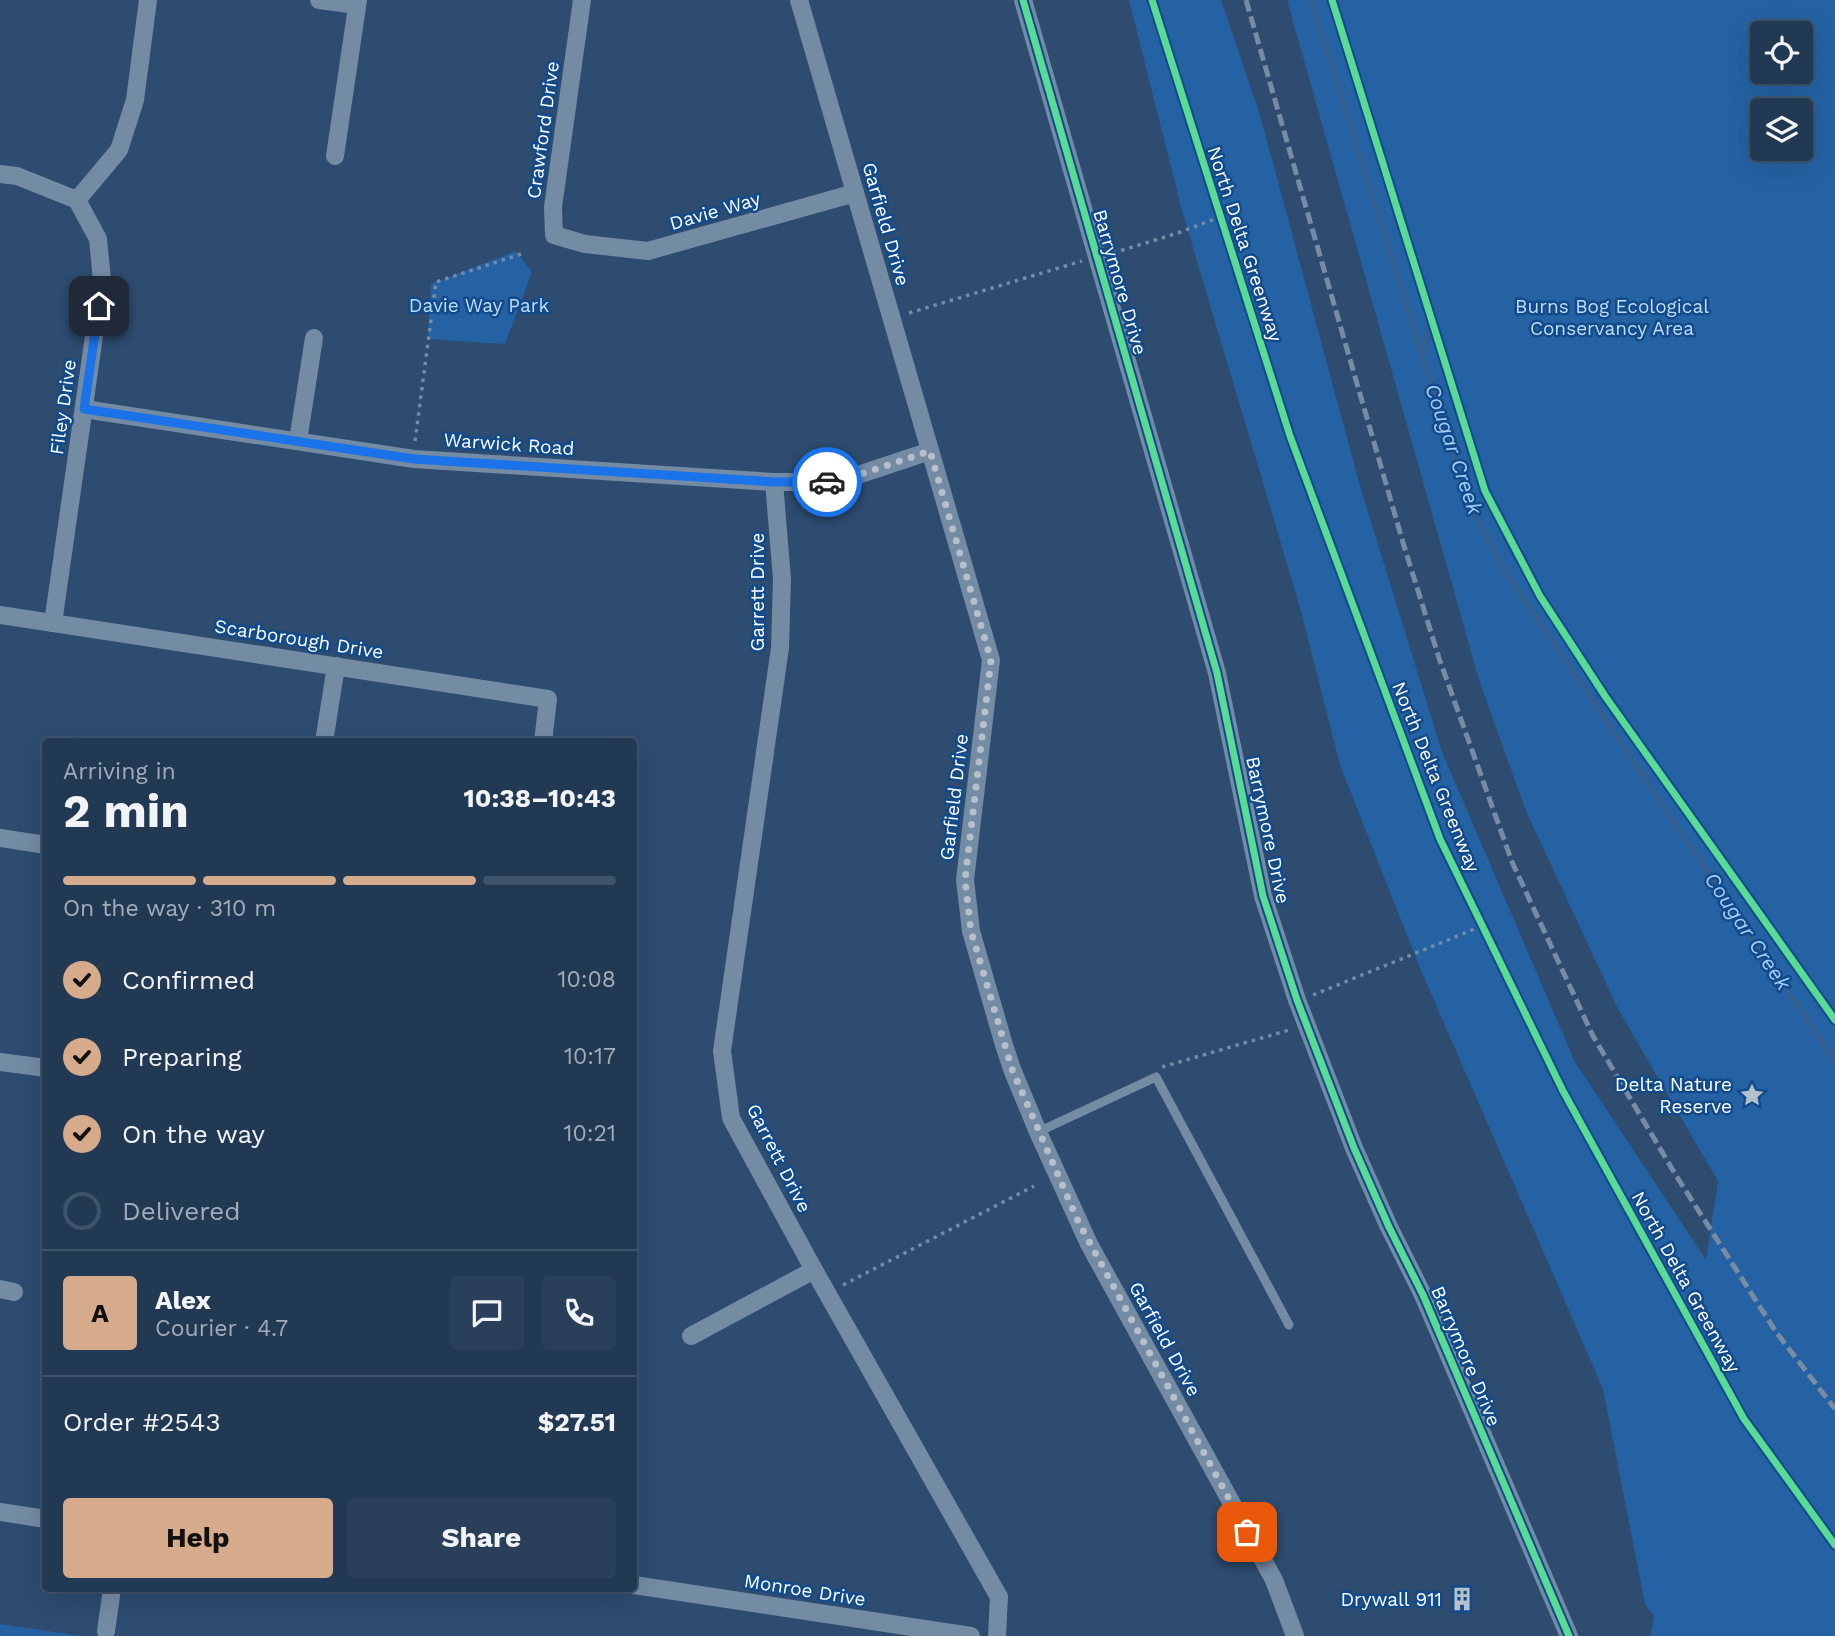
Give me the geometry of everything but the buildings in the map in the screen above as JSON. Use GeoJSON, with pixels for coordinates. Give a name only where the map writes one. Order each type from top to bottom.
{"type":"FeatureCollection","features":[{"type":"Feature","properties":{"kind":"street"},"geometry":{"type":"LineString","coordinates":[[0,174],[17,176],[77,200],[119,150],[135,100],[148,0]]}},
{"type":"Feature","properties":{"kind":"street"},"geometry":{"type":"LineString","coordinates":[[319,0],[357,3],[335,156]]}},
{"type":"Feature","properties":{"kind":"street","name":"Crawford Drive"},"geometry":{"type":"LineString","coordinates":[[582,0],[553,207],[554,235],[585,244]]}},
{"type":"Feature","properties":{"kind":"street","name":"Garfield Drive"},"geometry":{"type":"LineString","coordinates":[[799,0],[991,660],[965,880],[971,931],[1012,1069],[1089,1244],[1274,1580],[1295,1636]]}},
{"type":"Feature","properties":{"kind":"street","name":"Barrymore Drive"},"geometry":{"type":"LineString","coordinates":[[1023,0],[1217,673],[1264,896],[1293,987],[1354,1148],[1423,1295],[1569,1636]]}},
{"type":"Feature","properties":{"kind":"street","name":"Davie Way"},"geometry":{"type":"LineString","coordinates":[[585,244],[649,251],[855,193]]}},
{"type":"Feature","properties":{"kind":"street","name":"Filey Drive"},"geometry":{"type":"LineString","coordinates":[[53,623],[102,280],[98,239],[77,200]]}},
{"type":"Feature","properties":{"kind":"street"},"geometry":{"type":"LineString","coordinates":[[299,441],[314,338]]}},
{"type":"Feature","properties":{"kind":"street","name":"Warwick Road"},"geometry":{"type":"LineString","coordinates":[[84,409],[414,459],[774,482],[837,482],[930,451]]}},
{"type":"Feature","properties":{"kind":"street","name":"Garrett Drive"},"geometry":{"type":"LineString","coordinates":[[774,482],[782,579],[780,648],[722,1051],[731,1118],[999,1597],[997,1636]]}},
{"type":"Feature","properties":{"kind":"street","name":"Scarborough Drive"},"geometry":{"type":"LineString","coordinates":[[0,615],[548,699],[543,738]]}},
{"type":"Feature","properties":{"kind":"street"},"geometry":{"type":"LineString","coordinates":[[325,738],[336,666]]}},
{"type":"Feature","properties":{"kind":"street"},"geometry":{"type":"LineString","coordinates":[[0,838],[42,844]]}},
{"type":"Feature","properties":{"kind":"street"},"geometry":{"type":"LineString","coordinates":[[0,1062],[42,1067]]}},
{"type":"Feature","properties":{"kind":"street"},"geometry":{"type":"LineString","coordinates":[[691,1336],[814,1270]]}},
{"type":"Feature","properties":{"kind":"street"},"geometry":{"type":"LineString","coordinates":[[0,1512],[42,1518]]}},
{"type":"Feature","properties":{"kind":"street","name":"Monroe Drive"},"geometry":{"type":"LineString","coordinates":[[637,1585],[971,1636]]}},
{"type":"Feature","properties":{"kind":"street"},"geometry":{"type":"LineString","coordinates":[[106,1631],[112,1592]]}},
{"type":"Feature","properties":{"kind":"lane"},"geometry":{"type":"LineString","coordinates":[[1038,1132],[1156,1077],[1289,1325]]}},
{"type":"Feature","properties":{"kind":"path"},"geometry":{"type":"LineString","coordinates":[[1111,254],[1220,217]]}},
{"type":"Feature","properties":{"kind":"path"},"geometry":{"type":"LineString","coordinates":[[414,449],[436,282],[521,254]]}},
{"type":"Feature","properties":{"kind":"path"},"geometry":{"type":"LineString","coordinates":[[906,314],[1076,263]]}},
{"type":"Feature","properties":{"kind":"path"},"geometry":{"type":"LineString","coordinates":[[1476,913],[1488,937]]}},
{"type":"Feature","properties":{"kind":"path"},"geometry":{"type":"LineString","coordinates":[[1313,995],[1482,926]]}},
{"type":"Feature","properties":{"kind":"path"},"geometry":{"type":"LineString","coordinates":[[1160,1068],[1286,1031]]}},
{"type":"Feature","properties":{"kind":"path"},"geometry":{"type":"LineString","coordinates":[[839,1287],[1034,1185]]}},
{"type":"Feature","properties":{"kind":"green space","name":"Burns Bog Ecological Conservancy Area"},"geometry":{"type":"Polygon","coordinates":[[[1129,0],[1221,0],[1260,115],[1360,486],[1442,752],[1575,1062],[1706,1260],[1718,1181],[1618,1009],[1526,811],[1479,680],[1287,0],[1835,0],[1835,1636],[1651,1636],[1654,1616],[1645,1604],[1603,1389],[1420,968],[1340,765],[1301,611],[1181,207],[1129,0]]]}},
{"type":"Feature","properties":{"kind":"green space","name":"Davie Way Park"},"geometry":{"type":"Polygon","coordinates":[[[516,251],[532,272],[505,344],[428,339],[431,284],[516,251]]]}},
{"type":"Feature","properties":{"kind":"green space"},"geometry":{"type":"Polygon","coordinates":[[[0,1624],[81,1636],[0,1636],[0,1624]]]}},
{"type":"Feature","properties":{"kind":"waterway","name":"Cougar Creek"},"geometry":{"type":"LineString","coordinates":[[1311,0],[1467,499],[1501,565],[1835,1061]]}},
{"type":"Feature","properties":{"kind":"waterway"},"geometry":{"type":"LineString","coordinates":[[1332,0],[1432,318],[1423,355]]}},
{"type":"Feature","properties":{"kind":"railway"},"geometry":{"type":"LineString","coordinates":[[1246,0],[1404,546],[1439,658],[1512,862],[1593,1036],[1677,1177],[1776,1332],[1835,1409]]}},
{"type":"Feature","properties":{"kind":"cycle path"},"geometry":{"type":"LineString","coordinates":[[1023,0],[1217,673],[1263,896],[1297,1000],[1354,1148],[1423,1295],[1569,1636]]}},
{"type":"Feature","properties":{"kind":"cycle path","name":"North Delta Greenway"},"geometry":{"type":"LineString","coordinates":[[1152,0],[1290,436],[1440,839],[1563,1091],[1744,1419],[1835,1545]]}},
{"type":"Feature","properties":{"kind":"cycle path"},"geometry":{"type":"LineString","coordinates":[[1332,0],[1485,491],[1540,596],[1605,696],[1835,1020]]}},
{"type":"Feature","properties":{"kind":"way so far"},"geometry":{"type":"LineString","coordinates":[[827,482],[837,482],[930,451],[991,660],[965,880],[971,931],[1012,1069],[1078,1221],[1247,1532]]}},
{"type":"Feature","properties":{"kind":"place","name":"Delta Nature Reserve"},"geometry":{"type":"Point","coordinates":[1752,1095]}},
{"type":"Feature","properties":{"kind":"place","name":"Drywall 911"},"geometry":{"type":"Point","coordinates":[1462,1599]}},
{"type":"Feature","properties":{"kind":"route"},"geometry":{"type":"LineString","coordinates":[[99,306],[84,409],[414,459],[774,482],[827,482]]}}]}
